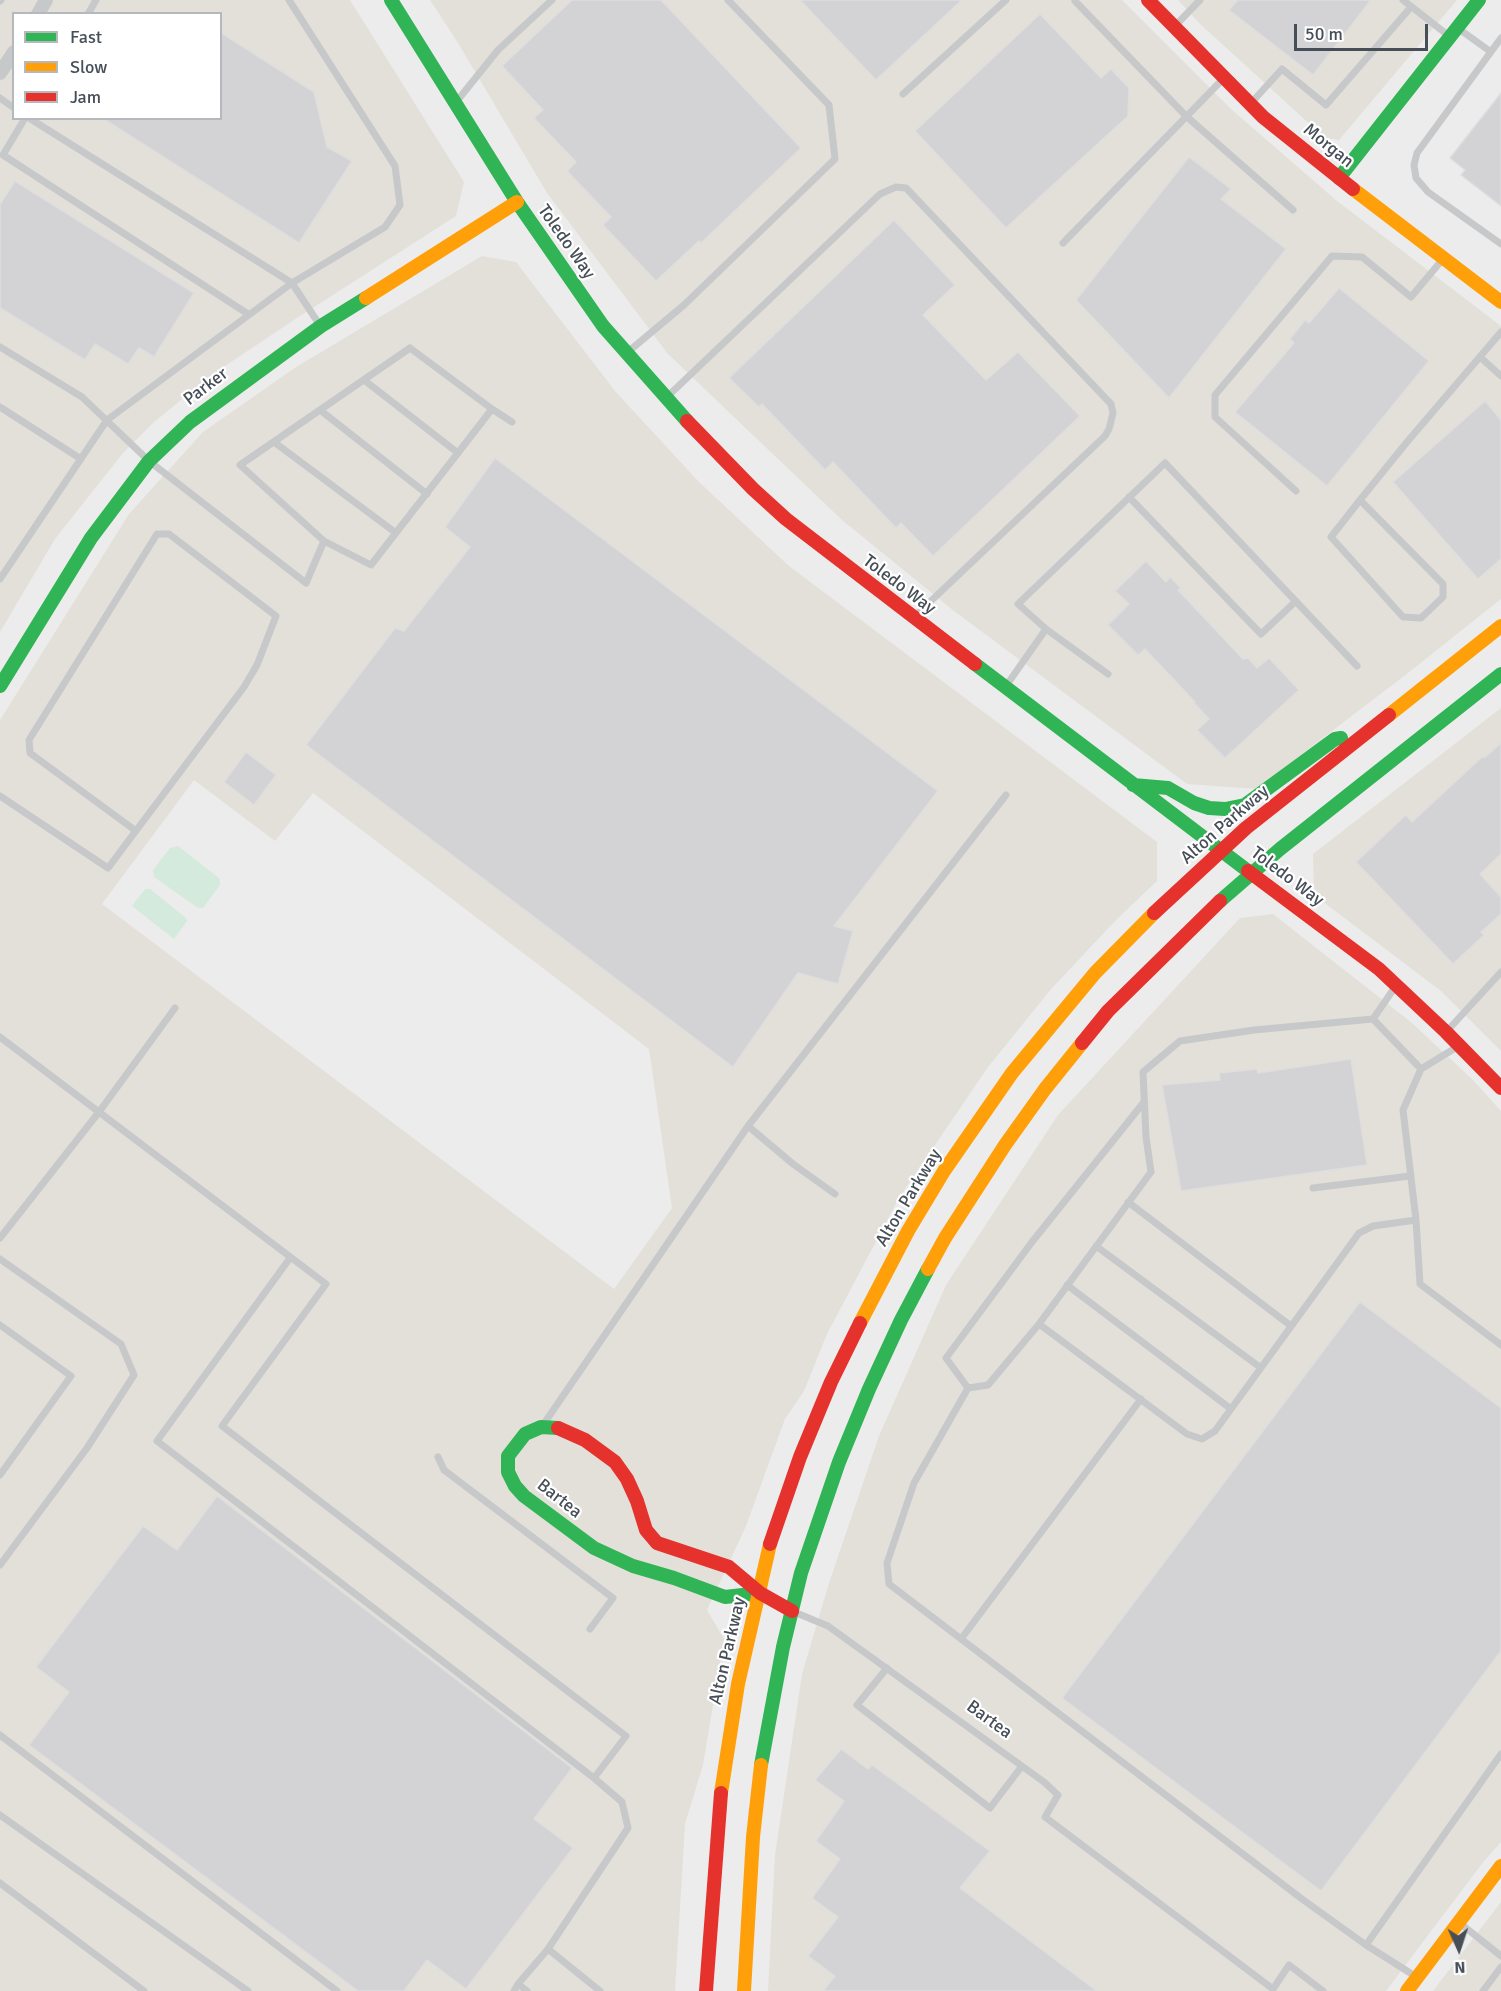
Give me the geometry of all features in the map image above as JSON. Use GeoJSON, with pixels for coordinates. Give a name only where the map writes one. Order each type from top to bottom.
{"type":"FeatureCollection","features":[{"type":"Feature","properties":{"kind":"main road","name":"Toledo Way"},"geometry":{"type":"LineString","coordinates":[[391,0],[517,202],[603,326],[666,398],[753,489],[786,519],[1004,688],[1379,969],[1501,1088]]}},
{"type":"Feature","properties":{"kind":"main road","name":"Morgan"},"geometry":{"type":"LineString","coordinates":[[1148,0],[1263,117],[1338,178],[1501,302]]}},
{"type":"Feature","properties":{"kind":"main road"},"geometry":{"type":"LineString","coordinates":[[1338,178],[1479,0]]}},
{"type":"Feature","properties":{"kind":"main road","name":"Parker"},"geometry":{"type":"LineString","coordinates":[[0,686],[91,538],[149,460],[190,422],[321,326],[517,202]]}},
{"type":"Feature","properties":{"kind":"main road","name":"Alton Parkway"},"geometry":{"type":"LineString","coordinates":[[706,1991],[721,1786],[738,1684],[760,1593],[767,1552],[800,1457],[831,1382],[908,1231],[938,1181],[1012,1073],[1054,1021],[1136,930],[1246,828],[1501,627]]}},
{"type":"Feature","properties":{"kind":"main road"},"geometry":{"type":"LineString","coordinates":[[744,1991],[753,1837],[763,1752],[783,1647],[801,1573],[839,1462],[869,1389],[901,1320],[945,1238],[1045,1089],[1108,1011],[1185,934],[1252,873],[1501,674]]}},
{"type":"Feature","properties":{"kind":"main road"},"geometry":{"type":"LineString","coordinates":[[1133,785],[1168,788],[1194,803],[1209,808],[1225,809],[1245,805],[1335,739],[1366,734]]}},
{"type":"Feature","properties":{"kind":"main road","name":"Bartea"},"geometry":{"type":"LineString","coordinates":[[760,1593],[725,1597],[615,1559],[594,1548],[524,1496],[515,1486],[508,1472],[508,1456],[525,1434],[541,1427],[557,1428],[585,1440],[615,1462],[627,1479],[646,1530],[657,1543],[729,1567],[760,1593],[792,1611]]}},
{"type":"Feature","properties":{"kind":"main road"},"geometry":{"type":"LineString","coordinates":[[1407,1991],[1501,1866]]}},
{"type":"Feature","properties":{"kind":"street"},"geometry":{"type":"LineString","coordinates":[[0,73],[12,55]]}},
{"type":"Feature","properties":{"kind":"lane"},"geometry":{"type":"LineString","coordinates":[[0,579],[107,420],[292,283],[385,227],[400,205],[394,166],[289,0]]}},
{"type":"Feature","properties":{"kind":"lane"},"geometry":{"type":"LineString","coordinates":[[455,103],[498,50],[552,0]]}},
{"type":"Feature","properties":{"kind":"lane"},"geometry":{"type":"LineString","coordinates":[[627,353],[684,304],[835,159],[829,105],[728,0]]}},
{"type":"Feature","properties":{"kind":"lane"},"geometry":{"type":"LineString","coordinates":[[903,94],[1006,0]]}},
{"type":"Feature","properties":{"kind":"lane"},"geometry":{"type":"LineString","coordinates":[[1174,27],[1200,0]]}},
{"type":"Feature","properties":{"kind":"lane"},"geometry":{"type":"LineString","coordinates":[[1403,0],[1453,32],[1491,52]]}},
{"type":"Feature","properties":{"kind":"lane"},"geometry":{"type":"LineString","coordinates":[[1075,1],[1185,116],[1293,210]]}},
{"type":"Feature","properties":{"kind":"lane"},"geometry":{"type":"LineString","coordinates":[[1250,104],[1282,69],[1326,105],[1411,7]]}},
{"type":"Feature","properties":{"kind":"lane"},"geometry":{"type":"LineString","coordinates":[[1501,38],[1417,153],[1414,165],[1416,178],[1428,192],[1501,244]]}},
{"type":"Feature","properties":{"kind":"lane"},"geometry":{"type":"LineString","coordinates":[[1063,243],[1224,78]]}},
{"type":"Feature","properties":{"kind":"lane"},"geometry":{"type":"LineString","coordinates":[[26,120],[3,155],[248,314]]}},
{"type":"Feature","properties":{"kind":"lane"},"geometry":{"type":"LineString","coordinates":[[30,120],[292,283],[321,326]]}},
{"type":"Feature","properties":{"kind":"lane"},"geometry":{"type":"LineString","coordinates":[[666,398],[880,194],[896,187],[906,188],[1111,404],[1113,413],[1105,436],[913,618]]}},
{"type":"Feature","properties":{"kind":"lane"},"geometry":{"type":"LineString","coordinates":[[1296,491],[1215,417],[1215,395],[1332,256],[1362,257],[1411,297],[1444,258]]}},
{"type":"Feature","properties":{"kind":"lane"},"geometry":{"type":"LineString","coordinates":[[1360,500],[1443,584],[1443,597],[1421,618],[1403,617],[1331,537],[1360,500],[1501,332]]}},
{"type":"Feature","properties":{"kind":"lane"},"geometry":{"type":"LineString","coordinates":[[0,347],[82,397],[149,460],[306,583],[324,541]]}},
{"type":"Feature","properties":{"kind":"lane"},"geometry":{"type":"LineString","coordinates":[[492,409],[371,565],[324,541],[240,465],[410,348],[512,422]]}},
{"type":"Feature","properties":{"kind":"lane"},"geometry":{"type":"LineString","coordinates":[[1480,357],[1501,376]]}},
{"type":"Feature","properties":{"kind":"lane"},"geometry":{"type":"LineString","coordinates":[[364,380],[458,453]]}},
{"type":"Feature","properties":{"kind":"lane"},"geometry":{"type":"LineString","coordinates":[[0,407],[81,459]]}},
{"type":"Feature","properties":{"kind":"lane"},"geometry":{"type":"LineString","coordinates":[[320,410],[427,494]]}},
{"type":"Feature","properties":{"kind":"lane"},"geometry":{"type":"LineString","coordinates":[[274,442],[396,533]]}},
{"type":"Feature","properties":{"kind":"lane"},"geometry":{"type":"LineString","coordinates":[[1108,674],[1046,629],[1018,604],[1165,463],[1357,666]]}},
{"type":"Feature","properties":{"kind":"lane"},"geometry":{"type":"LineString","coordinates":[[1129,497],[1261,634],[1296,601]]}},
{"type":"Feature","properties":{"kind":"lane"},"geometry":{"type":"LineString","coordinates":[[0,796],[108,868],[136,831],[244,687],[257,665],[276,616],[170,534],[157,534],[29,740],[30,753],[136,831]]}},
{"type":"Feature","properties":{"kind":"lane"},"geometry":{"type":"LineString","coordinates":[[1004,688],[1046,629]]}},
{"type":"Feature","properties":{"kind":"lane"},"geometry":{"type":"LineString","coordinates":[[541,1427],[748,1126],[1006,795]]}},
{"type":"Feature","properties":{"kind":"lane"},"geometry":{"type":"LineString","coordinates":[[1446,1032],[1501,972]]}},
{"type":"Feature","properties":{"kind":"lane"},"geometry":{"type":"LineString","coordinates":[[968,1388],[988,1385],[1039,1324],[1151,1172],[1146,1137],[1143,1072],[1180,1041],[1254,1029],[1373,1018],[1396,985]]}},
{"type":"Feature","properties":{"kind":"lane"},"geometry":{"type":"LineString","coordinates":[[0,1238],[99,1112],[176,1008]]}},
{"type":"Feature","properties":{"kind":"lane"},"geometry":{"type":"LineString","coordinates":[[1373,1018],[1421,1069]]}},
{"type":"Feature","properties":{"kind":"lane"},"geometry":{"type":"LineString","coordinates":[[0,1036],[326,1284],[222,1426],[626,1736],[594,1778]]}},
{"type":"Feature","properties":{"kind":"lane"},"geometry":{"type":"LineString","coordinates":[[1459,1045],[1421,1069],[1403,1110],[1416,1220],[1420,1284],[1501,1346]]}},
{"type":"Feature","properties":{"kind":"lane"},"geometry":{"type":"LineString","coordinates":[[968,1388],[946,1358],[1032,1242],[1144,1102]]}},
{"type":"Feature","properties":{"kind":"lane"},"geometry":{"type":"LineString","coordinates":[[748,1126],[793,1164],[835,1194]]}},
{"type":"Feature","properties":{"kind":"lane"},"geometry":{"type":"LineString","coordinates":[[1313,1188],[1410,1176]]}},
{"type":"Feature","properties":{"kind":"lane"},"geometry":{"type":"LineString","coordinates":[[1128,1202],[1291,1326]]}},
{"type":"Feature","properties":{"kind":"lane"},"geometry":{"type":"LineString","coordinates":[[1039,1324],[1187,1434],[1202,1439],[1215,1431],[1359,1233],[1373,1226],[1416,1220]]}},
{"type":"Feature","properties":{"kind":"lane"},"geometry":{"type":"LineString","coordinates":[[1096,1246],[1261,1368]]}},
{"type":"Feature","properties":{"kind":"lane"},"geometry":{"type":"LineString","coordinates":[[290,1258],[157,1441],[622,1802],[628,1828],[548,1949],[516,1987],[527,1991]]}},
{"type":"Feature","properties":{"kind":"lane"},"geometry":{"type":"LineString","coordinates":[[0,1259],[121,1344],[134,1375],[87,1448],[0,1565]]}},
{"type":"Feature","properties":{"kind":"lane"},"geometry":{"type":"LineString","coordinates":[[1067,1285],[1231,1409]]}},
{"type":"Feature","properties":{"kind":"lane"},"geometry":{"type":"LineString","coordinates":[[0,1324],[71,1376],[0,1475]]}},
{"type":"Feature","properties":{"kind":"lane"},"geometry":{"type":"LineString","coordinates":[[968,1388],[914,1483],[887,1563],[889,1584],[1302,1899],[1417,1978]]}},
{"type":"Feature","properties":{"kind":"lane"},"geometry":{"type":"LineString","coordinates":[[961,1639],[1141,1400]]}},
{"type":"Feature","properties":{"kind":"lane"},"geometry":{"type":"LineString","coordinates":[[438,1457],[444,1470],[613,1598],[590,1629]]}},
{"type":"Feature","properties":{"kind":"lane","name":"Bartea"},"geometry":{"type":"LineString","coordinates":[[792,1611],[828,1626],[1044,1782],[1058,1795],[1045,1816],[1273,1989],[1289,1965],[1323,1991]]}},
{"type":"Feature","properties":{"kind":"lane"},"geometry":{"type":"LineString","coordinates":[[887,1668],[857,1705],[990,1808],[1022,1766]]}},
{"type":"Feature","properties":{"kind":"lane"},"geometry":{"type":"LineString","coordinates":[[0,1736],[337,1991]]}},
{"type":"Feature","properties":{"kind":"lane"},"geometry":{"type":"LineString","coordinates":[[1366,1944],[1501,1754]]}},
{"type":"Feature","properties":{"kind":"lane"},"geometry":{"type":"LineString","coordinates":[[0,1815],[248,1991]]}},
{"type":"Feature","properties":{"kind":"lane"},"geometry":{"type":"LineString","coordinates":[[0,1883],[144,1991]]}},
{"type":"Feature","properties":{"kind":"lane"},"geometry":{"type":"LineString","coordinates":[[1458,1922],[1501,1956]]}},
{"type":"Feature","properties":{"kind":"lane"},"geometry":{"type":"LineString","coordinates":[[548,1949],[600,1991]]}},
{"type":"Feature","properties":{"kind":"lane"},"geometry":{"type":"LineString","coordinates":[[1483,1991],[1501,1967]]}},
{"type":"Feature","properties":{"kind":"shaded area"},"geometry":{"type":"Polygon","coordinates":[[[0,0],[350,0],[464,182],[456,216],[210,376],[153,423],[123,453],[55,539],[0,632],[0,0]]]}},
{"type":"Feature","properties":{"kind":"shaded area"},"geometry":{"type":"Polygon","coordinates":[[[430,0],[1122,0],[1231,109],[1337,201],[1501,326],[1501,599],[1256,789],[1187,784],[954,611],[842,520],[668,354],[547,193],[430,0]]]}},
{"type":"Feature","properties":{"kind":"shaded area"},"geometry":{"type":"Polygon","coordinates":[[[1178,0],[1457,0],[1339,140],[1325,138],[1199,23],[1178,0]]]}},
{"type":"Feature","properties":{"kind":"shaded area"},"geometry":{"type":"Polygon","coordinates":[[[482,256],[516,262],[615,391],[699,482],[789,566],[1157,842],[1157,881],[1116,920],[1052,988],[988,1067],[899,1198],[827,1334],[804,1391],[785,1419],[746,1526],[707,1610],[724,1639],[703,1765],[685,1824],[675,1991],[0,1991],[0,720],[129,514],[203,432],[296,367],[482,256]],[[194,780],[102,904],[614,1289],[672,1208],[649,1049],[313,793],[275,841],[194,780]]]}},
{"type":"Feature","properties":{"kind":"shaded area"},"geometry":{"type":"Polygon","coordinates":[[[1501,708],[1501,1051],[1441,991],[1314,895],[1313,854],[1501,708]]]}},
{"type":"Feature","properties":{"kind":"shaded area"},"geometry":{"type":"Polygon","coordinates":[[[1273,914],[1412,1023],[1473,1080],[1501,1111],[1501,1842],[1484,1861],[1386,1991],[768,1991],[775,1855],[802,1674],[829,1583],[879,1436],[946,1285],[1058,1115],[1240,918],[1273,914]]]}},
{"type":"Feature","properties":{"kind":"shaded area"},"geometry":{"type":"Polygon","coordinates":[[[1501,1902],[1501,1991],[1433,1991],[1501,1902]]]}},
{"type":"Feature","properties":{"kind":"green space"},"geometry":{"type":"Polygon","coordinates":[[[178,846],[220,879],[220,885],[203,908],[198,908],[154,877],[153,870],[170,848],[178,846]]]}},
{"type":"Feature","properties":{"kind":"green space"},"geometry":{"type":"Polygon","coordinates":[[[145,889],[150,889],[186,918],[187,921],[174,939],[132,906],[145,889]]]}},
{"type":"Feature","properties":{"kind":"building"},"geometry":{"type":"Polygon","coordinates":[[[572,0],[661,0],[801,148],[701,243],[699,241],[656,281],[603,225],[611,217],[567,171],[576,162],[534,118],[543,110],[502,66],[572,0]]]}},
{"type":"Feature","properties":{"kind":"building"},"geometry":{"type":"Polygon","coordinates":[[[800,0],[962,0],[876,80],[800,0]]]}},
{"type":"Feature","properties":{"kind":"building"},"geometry":{"type":"Polygon","coordinates":[[[1238,0],[1371,0],[1313,75],[1229,10],[1238,0]]]}},
{"type":"Feature","properties":{"kind":"building"},"geometry":{"type":"Polygon","coordinates":[[[1040,14],[1101,78],[1111,69],[1129,88],[1128,116],[1006,228],[915,131],[1040,14]]]}},
{"type":"Feature","properties":{"kind":"building"},"geometry":{"type":"Polygon","coordinates":[[[222,33],[314,92],[327,147],[352,161],[299,243],[105,120],[222,120],[222,33]]]}},
{"type":"Feature","properties":{"kind":"building"},"geometry":{"type":"Polygon","coordinates":[[[1501,93],[1501,206],[1461,175],[1465,170],[1450,158],[1501,93]]]}},
{"type":"Feature","properties":{"kind":"building"},"geometry":{"type":"Polygon","coordinates":[[[1189,157],[1231,189],[1221,199],[1286,249],[1169,398],[1076,300],[1189,157]]]}},
{"type":"Feature","properties":{"kind":"building"},"geometry":{"type":"Polygon","coordinates":[[[15,181],[194,293],[154,357],[139,348],[128,364],[95,344],[85,360],[0,308],[0,204],[15,181]]]}},
{"type":"Feature","properties":{"kind":"building"},"geometry":{"type":"Polygon","coordinates":[[[894,220],[955,285],[923,315],[986,380],[1018,352],[1080,416],[933,556],[901,523],[896,528],[833,462],[825,470],[762,404],[759,407],[729,378],[894,220]]]}},
{"type":"Feature","properties":{"kind":"building"},"geometry":{"type":"Polygon","coordinates":[[[1339,288],[1429,361],[1327,486],[1235,412],[1294,343],[1290,339],[1305,320],[1309,323],[1339,288]]]}},
{"type":"Feature","properties":{"kind":"building"},"geometry":{"type":"Polygon","coordinates":[[[1485,401],[1501,420],[1501,559],[1478,579],[1393,482],[1485,401]]]}},
{"type":"Feature","properties":{"kind":"building"},"geometry":{"type":"Polygon","coordinates":[[[495,458],[938,791],[834,926],[853,931],[838,984],[798,973],[733,1067],[306,745],[395,628],[404,631],[470,547],[445,527],[495,458]]]}},
{"type":"Feature","properties":{"kind":"building"},"geometry":{"type":"Polygon","coordinates":[[[1146,561],[1166,582],[1170,577],[1181,588],[1178,590],[1243,659],[1248,658],[1257,668],[1269,658],[1299,690],[1225,758],[1197,730],[1209,719],[1195,702],[1145,649],[1138,655],[1108,625],[1129,604],[1115,591],[1146,561]]]}},
{"type":"Feature","properties":{"kind":"building"},"geometry":{"type":"Polygon","coordinates":[[[1501,743],[1501,854],[1480,874],[1501,897],[1501,914],[1481,932],[1484,935],[1453,964],[1356,862],[1406,815],[1412,822],[1483,756],[1484,758],[1501,743]]]}},
{"type":"Feature","properties":{"kind":"building"},"geometry":{"type":"Polygon","coordinates":[[[246,752],[276,775],[254,805],[224,782],[246,752]]]}},
{"type":"Feature","properties":{"kind":"building"},"geometry":{"type":"Polygon","coordinates":[[[1351,1059],[1367,1165],[1181,1191],[1162,1085],[1220,1080],[1219,1073],[1257,1069],[1258,1073],[1351,1059]]]}},
{"type":"Feature","properties":{"kind":"building"},"geometry":{"type":"Polygon","coordinates":[[[1360,1302],[1501,1408],[1501,1651],[1321,1891],[1062,1698],[1360,1302]]]}},
{"type":"Feature","properties":{"kind":"building"},"geometry":{"type":"Polygon","coordinates":[[[217,1496],[572,1768],[534,1819],[573,1848],[466,1989],[427,1960],[404,1991],[358,1991],[29,1745],[69,1692],[36,1667],[143,1526],[177,1550],[217,1496]]]}},
{"type":"Feature","properties":{"kind":"building"},"geometry":{"type":"Polygon","coordinates":[[[841,1749],[868,1769],[872,1765],[990,1851],[960,1888],[1097,1991],[823,1991],[835,1976],[808,1956],[838,1917],[812,1898],[840,1859],[816,1841],[844,1801],[815,1780],[841,1749]]]}},
{"type":"Feature","properties":{"kind":"traffic: fast"},"geometry":{"type":"LineString","coordinates":[[391,0],[517,202],[603,326],[687,421]]}},
{"type":"Feature","properties":{"kind":"traffic: fast"},"geometry":{"type":"LineString","coordinates":[[1339,178],[1479,0]]}},
{"type":"Feature","properties":{"kind":"traffic: fast"},"geometry":{"type":"LineString","coordinates":[[0,686],[91,538],[149,461],[190,422],[321,326],[366,298]]}},
{"type":"Feature","properties":{"kind":"traffic: fast"},"geometry":{"type":"LineString","coordinates":[[975,664],[1248,871]]}},
{"type":"Feature","properties":{"kind":"traffic: fast"},"geometry":{"type":"LineString","coordinates":[[1220,901],[1280,849],[1501,674]]}},
{"type":"Feature","properties":{"kind":"traffic: fast"},"geometry":{"type":"LineString","coordinates":[[1133,785],[1168,788],[1194,803],[1209,808],[1225,809],[1245,805],[1335,739],[1341,738]]}},
{"type":"Feature","properties":{"kind":"traffic: fast"},"geometry":{"type":"LineString","coordinates":[[761,1765],[783,1647],[801,1573],[839,1462],[869,1389],[928,1269]]}},
{"type":"Feature","properties":{"kind":"traffic: fast"},"geometry":{"type":"LineString","coordinates":[[558,1428],[541,1427],[525,1434],[508,1456],[508,1472],[515,1486],[524,1496],[594,1548],[633,1566],[725,1597],[760,1593]]}},
{"type":"Feature","properties":{"kind":"traffic: slow"},"geometry":{"type":"LineString","coordinates":[[1353,189],[1501,302]]}},
{"type":"Feature","properties":{"kind":"traffic: slow"},"geometry":{"type":"LineString","coordinates":[[366,298],[517,202]]}},
{"type":"Feature","properties":{"kind":"traffic: slow"},"geometry":{"type":"LineString","coordinates":[[1389,715],[1501,626]]}},
{"type":"Feature","properties":{"kind":"traffic: slow"},"geometry":{"type":"LineString","coordinates":[[860,1323],[908,1231],[944,1171],[1012,1073],[1095,973],[1154,913]]}},
{"type":"Feature","properties":{"kind":"traffic: slow"},"geometry":{"type":"LineString","coordinates":[[928,1269],[945,1238],[1005,1145],[1045,1089],[1082,1043]]}},
{"type":"Feature","properties":{"kind":"traffic: slow"},"geometry":{"type":"LineString","coordinates":[[721,1793],[738,1684],[770,1544]]}},
{"type":"Feature","properties":{"kind":"traffic: slow"},"geometry":{"type":"LineString","coordinates":[[744,1991],[753,1837],[761,1765]]}},
{"type":"Feature","properties":{"kind":"traffic: slow"},"geometry":{"type":"LineString","coordinates":[[1407,1991],[1501,1866]]}},
{"type":"Feature","properties":{"kind":"traffic: jam"},"geometry":{"type":"LineString","coordinates":[[1148,0],[1263,117],[1353,189]]}},
{"type":"Feature","properties":{"kind":"traffic: jam"},"geometry":{"type":"LineString","coordinates":[[687,421],[753,489],[786,519],[975,664]]}},
{"type":"Feature","properties":{"kind":"traffic: jam"},"geometry":{"type":"LineString","coordinates":[[1154,913],[1246,828],[1389,715]]}},
{"type":"Feature","properties":{"kind":"traffic: jam"},"geometry":{"type":"LineString","coordinates":[[1248,871],[1379,969],[1501,1088]]}},
{"type":"Feature","properties":{"kind":"traffic: jam"},"geometry":{"type":"LineString","coordinates":[[1082,1043],[1108,1011],[1220,901]]}},
{"type":"Feature","properties":{"kind":"traffic: jam"},"geometry":{"type":"LineString","coordinates":[[770,1544],[800,1457],[831,1382],[860,1323]]}},
{"type":"Feature","properties":{"kind":"traffic: jam"},"geometry":{"type":"LineString","coordinates":[[558,1428],[585,1440],[615,1462],[627,1479],[646,1530],[657,1543],[729,1567],[760,1593],[792,1611]]}},
{"type":"Feature","properties":{"kind":"traffic: jam"},"geometry":{"type":"LineString","coordinates":[[706,1991],[721,1793]]}}]}
